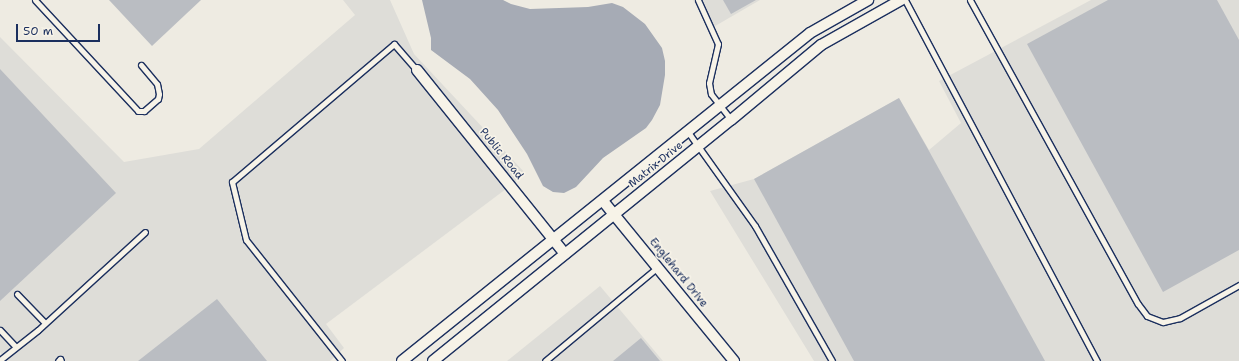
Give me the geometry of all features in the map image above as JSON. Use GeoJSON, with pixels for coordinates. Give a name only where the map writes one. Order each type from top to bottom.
{"type":"FeatureCollection","features":[{"type":"Feature","properties":{"kind":"street","name":"Matrix Drive"},"geometry":{"type":"LineString","coordinates":[[402,361],[553,238],[603,201],[810,33],[868,0]]}},
{"type":"Feature","properties":{"kind":"street","name":"Matrix Drive"},"geometry":{"type":"LineString","coordinates":[[433,361],[731,120],[820,45],[901,0]]}},
{"type":"Feature","properties":{"kind":"street","name":"Public Road"},"geometry":{"type":"LineString","coordinates":[[417,70],[565,254]]}},
{"type":"Feature","properties":{"kind":"street","name":"Englehard Drive"},"geometry":{"type":"LineString","coordinates":[[603,201],[734,361]]}},
{"type":"Feature","properties":{"kind":"lane"},"geometry":{"type":"LineString","coordinates":[[35,0],[138,111],[144,111],[158,99],[159,94],[157,84],[141,65]]}},
{"type":"Feature","properties":{"kind":"lane"},"geometry":{"type":"LineString","coordinates":[[698,0],[718,44],[709,83],[711,94],[731,120]]}},
{"type":"Feature","properties":{"kind":"lane"},"geometry":{"type":"LineString","coordinates":[[905,0],[1097,361]]}},
{"type":"Feature","properties":{"kind":"lane"},"geometry":{"type":"LineString","coordinates":[[970,0],[1138,304],[1147,316],[1163,322],[1180,318],[1239,285]]}},
{"type":"Feature","properties":{"kind":"lane"},"geometry":{"type":"LineString","coordinates":[[342,361],[246,240],[232,182],[394,44],[417,70]]}},
{"type":"Feature","properties":{"kind":"lane"},"geometry":{"type":"LineString","coordinates":[[688,132],[755,226],[832,361]]}},
{"type":"Feature","properties":{"kind":"lane"},"geometry":{"type":"LineString","coordinates":[[0,360],[45,324],[144,232]]}},
{"type":"Feature","properties":{"kind":"lane"},"geometry":{"type":"LineString","coordinates":[[545,361],[658,267]]}},
{"type":"Feature","properties":{"kind":"lane"},"geometry":{"type":"LineString","coordinates":[[17,294],[45,324]]}},
{"type":"Feature","properties":{"kind":"lane"},"geometry":{"type":"LineString","coordinates":[[0,330],[16,347]]}},
{"type":"Feature","properties":{"kind":"lane"},"geometry":{"type":"LineString","coordinates":[[58,361],[60,359],[61,361]]}},
{"type":"Feature","properties":{"kind":"shaded area"},"geometry":{"type":"Polygon","coordinates":[[[343,0],[390,0],[414,54],[526,174],[326,324],[344,348],[330,361],[0,361],[4,357],[0,352],[0,37],[124,162],[199,149],[355,15],[343,0]]]}},
{"type":"Feature","properties":{"kind":"shaded area"},"geometry":{"type":"Polygon","coordinates":[[[422,0],[503,0],[511,4],[530,9],[588,7],[612,3],[623,7],[645,24],[662,48],[665,61],[665,75],[660,105],[646,128],[603,158],[576,187],[564,193],[553,192],[543,186],[527,154],[498,110],[470,79],[431,50],[431,38],[422,0]]]}},
{"type":"Feature","properties":{"kind":"shaded area"},"geometry":{"type":"Polygon","coordinates":[[[693,0],[760,0],[710,29],[693,0]]]}},
{"type":"Feature","properties":{"kind":"shaded area"},"geometry":{"type":"Polygon","coordinates":[[[1091,0],[1239,0],[1239,361],[814,361],[710,191],[754,179],[899,98],[929,150],[961,123],[939,81],[1091,0]]]}},
{"type":"Feature","properties":{"kind":"shaded area"},"geometry":{"type":"Polygon","coordinates":[[[600,286],[663,361],[507,361],[600,286]]]}},
{"type":"Feature","properties":{"kind":"building"},"geometry":{"type":"Polygon","coordinates":[[[109,0],[201,0],[152,46],[109,0]]]}},
{"type":"Feature","properties":{"kind":"building"},"geometry":{"type":"Polygon","coordinates":[[[723,0],[756,0],[731,14],[723,0]]]}},
{"type":"Feature","properties":{"kind":"building"},"geometry":{"type":"Polygon","coordinates":[[[1108,0],[1217,0],[1239,40],[1239,250],[1163,292],[1027,44],[1108,0]]]}},
{"type":"Feature","properties":{"kind":"building"},"geometry":{"type":"Polygon","coordinates":[[[0,69],[116,193],[0,301],[0,69]]]}},
{"type":"Feature","properties":{"kind":"building"},"geometry":{"type":"Polygon","coordinates":[[[899,98],[1045,361],[854,361],[754,179],[899,98]]]}},
{"type":"Feature","properties":{"kind":"building"},"geometry":{"type":"Polygon","coordinates":[[[217,299],[267,361],[138,361],[217,299]]]}},
{"type":"Feature","properties":{"kind":"building"},"geometry":{"type":"Polygon","coordinates":[[[641,338],[660,361],[613,361],[641,338]]]}}]}
